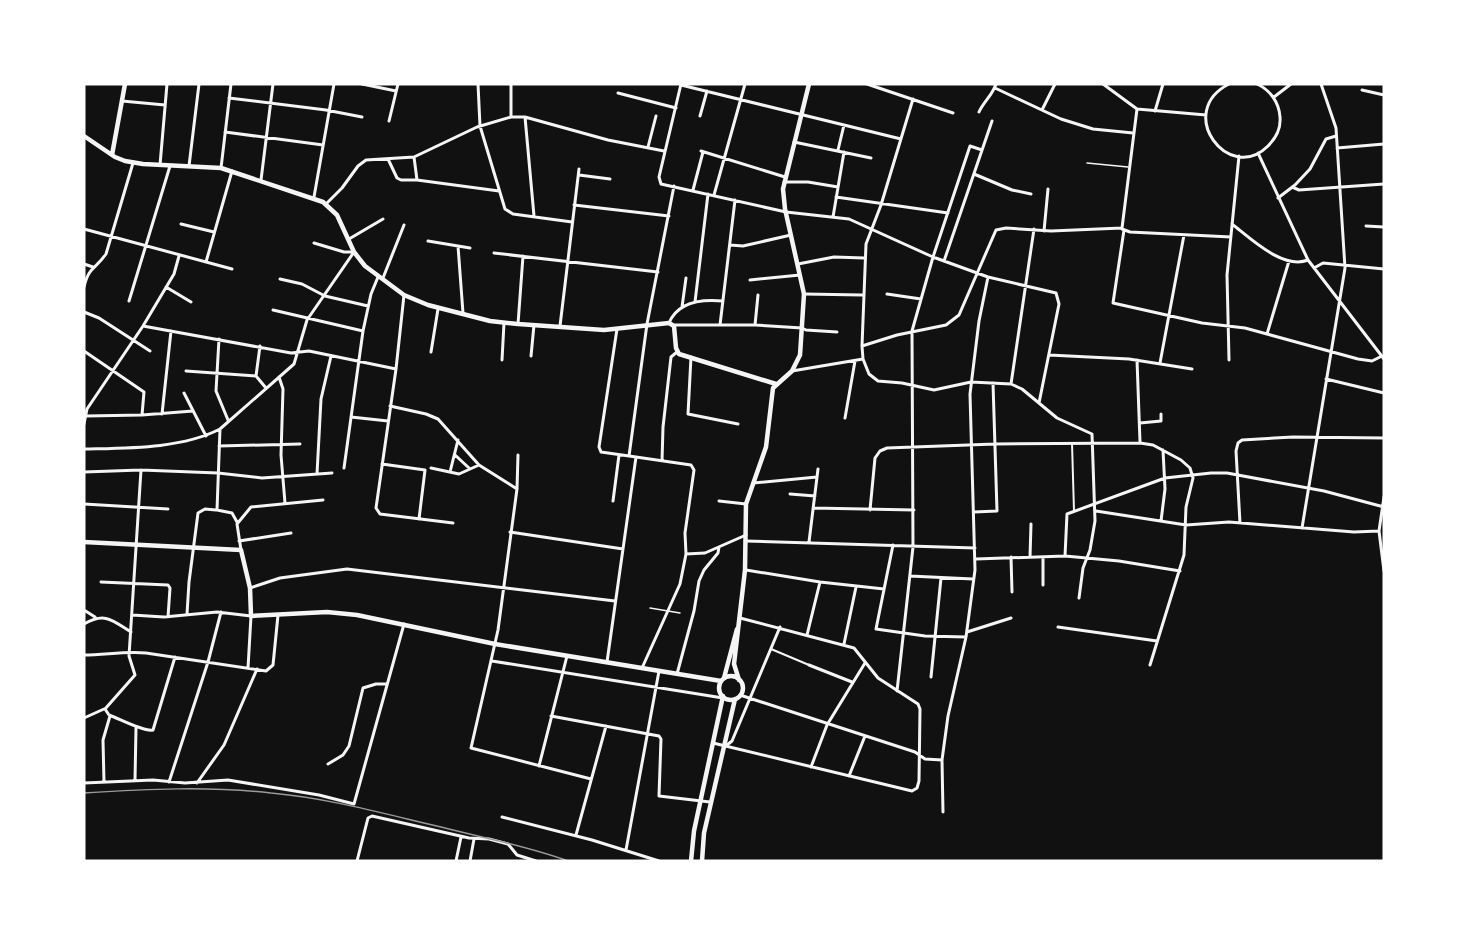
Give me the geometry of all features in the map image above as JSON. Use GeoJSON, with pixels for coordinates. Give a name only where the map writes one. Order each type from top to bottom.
{"type":"FeatureCollection","features":[{"type":"Feature","properties":{"kind":"main road"},"geometry":{"type":"LineString","coordinates":[[112,155],[125,84]]}},
{"type":"Feature","properties":{"kind":"main road"},"geometry":{"type":"LineString","coordinates":[[691,861],[694,831],[723,697],[719,688],[737,629],[745,570],[746,504],[766,447],[771,394],[776,384],[792,371],[800,355],[804,294],[786,212],[785,179],[809,84]]}},
{"type":"Feature","properties":{"kind":"main road"},"geometry":{"type":"LineString","coordinates":[[84,136],[112,155],[134,163],[221,168],[314,197],[326,204],[337,215],[354,252],[362,263],[404,295],[438,309],[504,323],[600,330],[647,324],[671,324],[677,352],[776,384]]}},
{"type":"Feature","properties":{"kind":"main road"},"geometry":{"type":"LineString","coordinates":[[84,542],[241,550],[250,588],[252,616],[337,613],[383,619],[495,644],[722,681],[731,676],[739,680]]}},
{"type":"Feature","properties":{"kind":"main road"},"geometry":{"type":"LineString","coordinates":[[702,861],[704,833],[711,802],[735,699],[740,694],[742,686],[734,664],[737,629]]}},
{"type":"Feature","properties":{"kind":"main road"},"geometry":{"type":"LineString","coordinates":[[723,697],[735,699]]}},
{"type":"Feature","properties":{"kind":"street"},"geometry":{"type":"LineString","coordinates":[[160,165],[167,84]]}},
{"type":"Feature","properties":{"kind":"street"},"geometry":{"type":"LineString","coordinates":[[189,166],[199,84]]}},
{"type":"Feature","properties":{"kind":"street"},"geometry":{"type":"LineString","coordinates":[[221,168],[231,84]]}},
{"type":"Feature","properties":{"kind":"street"},"geometry":{"type":"LineString","coordinates":[[261,180],[273,84]]}},
{"type":"Feature","properties":{"kind":"street"},"geometry":{"type":"LineString","coordinates":[[314,197],[334,84]]}},
{"type":"Feature","properties":{"kind":"street"},"geometry":{"type":"LineString","coordinates":[[362,84],[396,91]]}},
{"type":"Feature","properties":{"kind":"street"},"geometry":{"type":"LineString","coordinates":[[389,121],[398,84]]}},
{"type":"Feature","properties":{"kind":"street"},"geometry":{"type":"LineString","coordinates":[[478,84],[480,126],[505,209],[513,214],[572,222]]}},
{"type":"Feature","properties":{"kind":"street"},"geometry":{"type":"LineString","coordinates":[[511,84],[511,117]]}},
{"type":"Feature","properties":{"kind":"street"},"geometry":{"type":"LineString","coordinates":[[901,139],[681,84],[659,177],[661,184],[786,212],[849,219],[933,257],[977,273],[1056,293],[1059,304],[1039,403]]}},
{"type":"Feature","properties":{"kind":"street"},"geometry":{"type":"LineString","coordinates":[[714,195],[745,84]]}},
{"type":"Feature","properties":{"kind":"street"},"geometry":{"type":"LineString","coordinates":[[867,84],[953,113]]}},
{"type":"Feature","properties":{"kind":"street"},"geometry":{"type":"LineString","coordinates":[[1042,110],[1055,84]]}},
{"type":"Feature","properties":{"kind":"street"},"geometry":{"type":"LineString","coordinates":[[1103,84],[1137,109],[1206,115]]}},
{"type":"Feature","properties":{"kind":"street"},"geometry":{"type":"LineString","coordinates":[[1112,91],[1113,84]]}},
{"type":"Feature","properties":{"kind":"street"},"geometry":{"type":"LineString","coordinates":[[1155,111],[1163,84]]}},
{"type":"Feature","properties":{"kind":"street"},"geometry":{"type":"LineString","coordinates":[[1229,84],[1213,96],[1206,115],[1207,130],[1215,144],[1226,152],[1239,156],[1258,153],[1270,145],[1280,126],[1280,111],[1274,97],[1257,84]]}},
{"type":"Feature","properties":{"kind":"street"},"geometry":{"type":"LineString","coordinates":[[1274,97],[1291,84]]}},
{"type":"Feature","properties":{"kind":"street"},"geometry":{"type":"LineString","coordinates":[[1302,528],[1345,265],[1334,119],[1321,84]]}},
{"type":"Feature","properties":{"kind":"street"},"geometry":{"type":"LineString","coordinates":[[979,112],[982,105],[993,95],[995,86],[1061,119],[1093,129],[1133,133]]}},
{"type":"Feature","properties":{"kind":"street"},"geometry":{"type":"LineString","coordinates":[[1362,90],[1384,95]]}},
{"type":"Feature","properties":{"kind":"street"},"geometry":{"type":"LineString","coordinates":[[700,116],[707,91]]}},
{"type":"Feature","properties":{"kind":"street"},"geometry":{"type":"LineString","coordinates":[[618,93],[676,108]]}},
{"type":"Feature","properties":{"kind":"street"},"geometry":{"type":"LineString","coordinates":[[230,98],[329,110],[362,117]]}},
{"type":"Feature","properties":{"kind":"street"},"geometry":{"type":"LineString","coordinates":[[913,99],[881,205],[871,228],[864,258],[863,359],[869,374],[876,381],[934,390],[971,382],[1011,384],[1022,389],[1057,418],[1092,434],[1096,511],[1079,598]]}},
{"type":"Feature","properties":{"kind":"street"},"geometry":{"type":"LineString","coordinates":[[122,101],[165,105]]}},
{"type":"Feature","properties":{"kind":"street"},"geometry":{"type":"LineString","coordinates":[[1137,109],[1121,223],[1123,229],[1113,303],[1202,323],[1228,326],[1369,361],[1383,358],[1308,260],[1258,153]]}},
{"type":"Feature","properties":{"kind":"street"},"geometry":{"type":"LineString","coordinates":[[648,147],[656,116]]}},
{"type":"Feature","properties":{"kind":"street"},"geometry":{"type":"LineString","coordinates":[[326,204],[366,160],[414,157],[480,126],[511,117],[525,117],[608,140],[665,151]]}},
{"type":"Feature","properties":{"kind":"street"},"geometry":{"type":"LineString","coordinates":[[525,117],[534,216]]}},
{"type":"Feature","properties":{"kind":"street"},"geometry":{"type":"LineString","coordinates":[[944,261],[992,120]]}},
{"type":"Feature","properties":{"kind":"street"},"geometry":{"type":"LineString","coordinates":[[838,150],[844,125]]}},
{"type":"Feature","properties":{"kind":"street"},"geometry":{"type":"LineString","coordinates":[[225,132],[323,145]]}},
{"type":"Feature","properties":{"kind":"street"},"geometry":{"type":"LineString","coordinates":[[1278,198],[1310,169],[1326,139],[1336,136]]}},
{"type":"Feature","properties":{"kind":"street"},"geometry":{"type":"LineString","coordinates":[[794,142],[871,158]]}},
{"type":"Feature","properties":{"kind":"street"},"geometry":{"type":"LineString","coordinates":[[1337,148],[1384,144]]}},
{"type":"Feature","properties":{"kind":"street"},"geometry":{"type":"LineString","coordinates":[[897,691],[913,547],[912,331],[933,257],[970,146],[982,150]]}},
{"type":"Feature","properties":{"kind":"street"},"geometry":{"type":"LineString","coordinates":[[693,190],[702,152],[785,179],[838,187]]}},
{"type":"Feature","properties":{"kind":"street"},"geometry":{"type":"LineString","coordinates":[[833,217],[844,152]]}},
{"type":"Feature","properties":{"kind":"street"},"geometry":{"type":"LineString","coordinates":[[1230,360],[1227,279],[1239,156]]}},
{"type":"Feature","properties":{"kind":"street"},"geometry":{"type":"LineString","coordinates":[[414,157],[417,180]]}},
{"type":"Feature","properties":{"kind":"street"},"geometry":{"type":"LineString","coordinates":[[388,159],[397,178],[499,191]]}},
{"type":"Feature","properties":{"kind":"street"},"geometry":{"type":"LineString","coordinates":[[84,287],[87,274],[106,254],[134,163]]}},
{"type":"Feature","properties":{"kind":"street"},"geometry":{"type":"LineString","coordinates":[[129,301],[170,166]]}},
{"type":"Feature","properties":{"kind":"street"},"geometry":{"type":"LineString","coordinates":[[560,326],[579,169]]}},
{"type":"Feature","properties":{"kind":"street"},"geometry":{"type":"LineString","coordinates":[[206,262],[232,171]]}},
{"type":"Feature","properties":{"kind":"street"},"geometry":{"type":"LineString","coordinates":[[974,174],[1014,191],[1031,194]]}},
{"type":"Feature","properties":{"kind":"street"},"geometry":{"type":"LineString","coordinates":[[579,175],[610,178]]}},
{"type":"Feature","properties":{"kind":"street"},"geometry":{"type":"LineString","coordinates":[[1292,187],[1299,190],[1384,184]]}},
{"type":"Feature","properties":{"kind":"street"},"geometry":{"type":"LineString","coordinates":[[629,456],[647,324],[674,186]]}},
{"type":"Feature","properties":{"kind":"street"},"geometry":{"type":"LineString","coordinates":[[1044,231],[1048,189]]}},
{"type":"Feature","properties":{"kind":"street"},"geometry":{"type":"LineString","coordinates":[[695,302],[708,194]]}},
{"type":"Feature","properties":{"kind":"street"},"geometry":{"type":"LineString","coordinates":[[836,198],[948,213]]}},
{"type":"Feature","properties":{"kind":"street"},"geometry":{"type":"LineString","coordinates":[[720,325],[735,200]]}},
{"type":"Feature","properties":{"kind":"street"},"geometry":{"type":"LineString","coordinates":[[574,205],[669,216]]}},
{"type":"Feature","properties":{"kind":"street"},"geometry":{"type":"LineString","coordinates":[[349,239],[384,219]]}},
{"type":"Feature","properties":{"kind":"street"},"geometry":{"type":"LineString","coordinates":[[181,224],[214,232]]}},
{"type":"Feature","properties":{"kind":"street"},"geometry":{"type":"LineString","coordinates":[[1232,224],[1262,247],[1289,261],[1308,260]]}},
{"type":"Feature","properties":{"kind":"street"},"geometry":{"type":"LineString","coordinates":[[344,468],[357,362],[368,306],[404,225]]}},
{"type":"Feature","properties":{"kind":"street"},"geometry":{"type":"LineString","coordinates":[[1366,226],[1384,227]]}},
{"type":"Feature","properties":{"kind":"street"},"geometry":{"type":"LineString","coordinates":[[862,346],[912,331],[946,325],[959,315],[995,231],[1006,228],[1044,231],[1123,229],[1231,237]]}},
{"type":"Feature","properties":{"kind":"street"},"geometry":{"type":"LineString","coordinates":[[84,229],[232,269]]}},
{"type":"Feature","properties":{"kind":"street"},"geometry":{"type":"LineString","coordinates":[[1011,384],[1034,230]]}},
{"type":"Feature","properties":{"kind":"street"},"geometry":{"type":"LineString","coordinates":[[1160,363],[1185,234]]}},
{"type":"Feature","properties":{"kind":"street"},"geometry":{"type":"LineString","coordinates":[[730,245],[743,246],[791,235]]}},
{"type":"Feature","properties":{"kind":"street"},"geometry":{"type":"LineString","coordinates":[[428,241],[470,248]]}},
{"type":"Feature","properties":{"kind":"street"},"geometry":{"type":"LineString","coordinates":[[314,243],[344,252],[354,252]]}},
{"type":"Feature","properties":{"kind":"street"},"geometry":{"type":"LineString","coordinates":[[458,246],[463,315]]}},
{"type":"Feature","properties":{"kind":"street"},"geometry":{"type":"LineString","coordinates":[[84,449],[138,447],[206,436],[220,429],[294,364],[300,351],[308,319],[354,252]]}},
{"type":"Feature","properties":{"kind":"street"},"geometry":{"type":"LineString","coordinates":[[494,252],[658,272]]}},
{"type":"Feature","properties":{"kind":"street"},"geometry":{"type":"LineString","coordinates":[[84,424],[87,409],[143,326],[175,271],[179,256]]}},
{"type":"Feature","properties":{"kind":"street"},"geometry":{"type":"LineString","coordinates":[[518,324],[523,256]]}},
{"type":"Feature","properties":{"kind":"street"},"geometry":{"type":"LineString","coordinates":[[798,264],[834,257],[864,258]]}},
{"type":"Feature","properties":{"kind":"street"},"geometry":{"type":"LineString","coordinates":[[1267,335],[1289,261]]}},
{"type":"Feature","properties":{"kind":"street"},"geometry":{"type":"LineString","coordinates":[[1314,268],[1323,263],[1384,269]]}},
{"type":"Feature","properties":{"kind":"street"},"geometry":{"type":"LineString","coordinates":[[84,264],[93,267]]}},
{"type":"Feature","properties":{"kind":"street"},"geometry":{"type":"LineString","coordinates":[[750,280],[800,275]]}},
{"type":"Feature","properties":{"kind":"street"},"geometry":{"type":"LineString","coordinates":[[943,812],[942,760],[948,716],[967,632],[975,559],[971,382],[980,314],[988,276]]}},
{"type":"Feature","properties":{"kind":"street"},"geometry":{"type":"LineString","coordinates":[[682,307],[686,278]]}},
{"type":"Feature","properties":{"kind":"street"},"geometry":{"type":"LineString","coordinates":[[280,279],[302,284],[325,296],[368,306]]}},
{"type":"Feature","properties":{"kind":"street"},"geometry":{"type":"LineString","coordinates":[[166,287],[191,302]]}},
{"type":"Feature","properties":{"kind":"street"},"geometry":{"type":"LineString","coordinates":[[804,294],[862,295]]}},
{"type":"Feature","properties":{"kind":"street"},"geometry":{"type":"LineString","coordinates":[[887,294],[921,299]]}},
{"type":"Feature","properties":{"kind":"street"},"geometry":{"type":"LineString","coordinates":[[404,295],[376,508],[380,514],[453,524]]}},
{"type":"Feature","properties":{"kind":"street"},"geometry":{"type":"LineString","coordinates":[[755,325],[758,295]]}},
{"type":"Feature","properties":{"kind":"street"},"geometry":{"type":"LineString","coordinates":[[723,301],[706,300],[682,307],[674,315],[671,324],[802,327],[806,330],[837,332]]}},
{"type":"Feature","properties":{"kind":"street"},"geometry":{"type":"LineString","coordinates":[[431,352],[438,309]]}},
{"type":"Feature","properties":{"kind":"street"},"geometry":{"type":"LineString","coordinates":[[273,310],[363,331]]}},
{"type":"Feature","properties":{"kind":"street"},"geometry":{"type":"LineString","coordinates":[[84,312],[99,318],[150,351]]}},
{"type":"Feature","properties":{"kind":"street"},"geometry":{"type":"LineString","coordinates":[[502,360],[504,323]]}},
{"type":"Feature","properties":{"kind":"street"},"geometry":{"type":"LineString","coordinates":[[531,356],[534,325]]}},
{"type":"Feature","properties":{"kind":"street"},"geometry":{"type":"LineString","coordinates":[[143,326],[291,353],[306,350],[396,369]]}},
{"type":"Feature","properties":{"kind":"street"},"geometry":{"type":"LineString","coordinates":[[617,329],[599,447],[601,452],[693,467],[686,554],[680,584],[642,668]]}},
{"type":"Feature","properties":{"kind":"street"},"geometry":{"type":"LineString","coordinates":[[162,414],[171,331]]}},
{"type":"Feature","properties":{"kind":"street"},"geometry":{"type":"LineString","coordinates":[[219,339],[216,392],[228,420]]}},
{"type":"Feature","properties":{"kind":"street"},"geometry":{"type":"LineString","coordinates":[[256,376],[260,346]]}},
{"type":"Feature","properties":{"kind":"street"},"geometry":{"type":"LineString","coordinates":[[84,351],[144,392],[142,415]]}},
{"type":"Feature","properties":{"kind":"street"},"geometry":{"type":"LineString","coordinates":[[662,461],[663,427],[671,357],[677,352]]}},
{"type":"Feature","properties":{"kind":"street"},"geometry":{"type":"LineString","coordinates":[[1049,355],[1137,360],[1192,369]]}},
{"type":"Feature","properties":{"kind":"street"},"geometry":{"type":"LineString","coordinates":[[317,474],[321,399],[331,356]]}},
{"type":"Feature","properties":{"kind":"street"},"geometry":{"type":"LineString","coordinates":[[691,357],[688,414],[738,424]]}},
{"type":"Feature","properties":{"kind":"street"},"geometry":{"type":"LineString","coordinates":[[792,371],[863,359]]}},
{"type":"Feature","properties":{"kind":"street"},"geometry":{"type":"LineString","coordinates":[[1137,360],[1140,442]]}},
{"type":"Feature","properties":{"kind":"street"},"geometry":{"type":"LineString","coordinates":[[845,418],[855,361]]}},
{"type":"Feature","properties":{"kind":"street"},"geometry":{"type":"LineString","coordinates":[[186,371],[256,376],[266,388]]}},
{"type":"Feature","properties":{"kind":"street"},"geometry":{"type":"LineString","coordinates":[[279,377],[283,389],[281,445],[285,503]]}},
{"type":"Feature","properties":{"kind":"street"},"geometry":{"type":"LineString","coordinates":[[1326,379],[1384,393]]}},
{"type":"Feature","properties":{"kind":"street"},"geometry":{"type":"LineString","coordinates":[[973,512],[997,511],[993,383]]}},
{"type":"Feature","properties":{"kind":"street"},"geometry":{"type":"LineString","coordinates":[[184,393],[206,436]]}},
{"type":"Feature","properties":{"kind":"street"},"geometry":{"type":"LineString","coordinates":[[390,406],[435,417],[444,424],[479,465],[517,489]]}},
{"type":"Feature","properties":{"kind":"street"},"geometry":{"type":"LineString","coordinates":[[85,416],[193,411]]}},
{"type":"Feature","properties":{"kind":"street"},"geometry":{"type":"LineString","coordinates":[[1139,423],[1161,421],[1161,414]]}},
{"type":"Feature","properties":{"kind":"street"},"geometry":{"type":"LineString","coordinates":[[351,417],[388,421]]}},
{"type":"Feature","properties":{"kind":"street"},"geometry":{"type":"LineString","coordinates":[[217,510],[220,429]]}},
{"type":"Feature","properties":{"kind":"street"},"geometry":{"type":"LineString","coordinates":[[1240,523],[1236,451],[1238,443],[1243,439],[1384,438]]}},
{"type":"Feature","properties":{"kind":"street"},"geometry":{"type":"LineString","coordinates":[[450,472],[458,440]]}},
{"type":"Feature","properties":{"kind":"street"},"geometry":{"type":"LineString","coordinates":[[870,510],[874,461],[877,454],[887,448],[971,444],[1140,442],[1163,450],[1187,464],[1193,474],[1193,484],[1186,507],[1185,550],[1150,665]]}},
{"type":"Feature","properties":{"kind":"street"},"geometry":{"type":"LineString","coordinates":[[1072,443],[1074,511]]}},
{"type":"Feature","properties":{"kind":"street"},"geometry":{"type":"LineString","coordinates":[[219,446],[300,444]]}},
{"type":"Feature","properties":{"kind":"street"},"geometry":{"type":"LineString","coordinates":[[1161,521],[1165,478],[1163,450]]}},
{"type":"Feature","properties":{"kind":"street"},"geometry":{"type":"LineString","coordinates":[[455,455],[470,468]]}},
{"type":"Feature","properties":{"kind":"street"},"geometry":{"type":"LineString","coordinates":[[518,455],[517,489],[495,644],[471,748],[591,779]]}},
{"type":"Feature","properties":{"kind":"street"},"geometry":{"type":"LineString","coordinates":[[613,501],[619,455]]}},
{"type":"Feature","properties":{"kind":"street"},"geometry":{"type":"LineString","coordinates":[[607,662],[636,457]]}},
{"type":"Feature","properties":{"kind":"street"},"geometry":{"type":"LineString","coordinates":[[382,464],[425,470],[419,519]]}},
{"type":"Feature","properties":{"kind":"street"},"geometry":{"type":"LineString","coordinates":[[431,468],[459,474],[479,465]]}},
{"type":"Feature","properties":{"kind":"street"},"geometry":{"type":"LineString","coordinates":[[809,542],[818,469]]}},
{"type":"Feature","properties":{"kind":"street"},"geometry":{"type":"LineString","coordinates":[[84,472],[141,470],[255,477],[332,473]]}},
{"type":"Feature","properties":{"kind":"street"},"geometry":{"type":"LineString","coordinates":[[84,718],[105,709],[134,677],[135,672],[129,660],[129,651],[141,470]]}},
{"type":"Feature","properties":{"kind":"street"},"geometry":{"type":"LineString","coordinates":[[1065,556],[1067,514],[1165,478],[1222,473],[1338,495],[1383,507]]}},
{"type":"Feature","properties":{"kind":"street"},"geometry":{"type":"LineString","coordinates":[[753,483],[817,477]]}},
{"type":"Feature","properties":{"kind":"street"},"geometry":{"type":"LineString","coordinates":[[790,494],[815,496]]}},
{"type":"Feature","properties":{"kind":"street"},"geometry":{"type":"LineString","coordinates":[[1384,497],[1379,531],[1384,571]]}},
{"type":"Feature","properties":{"kind":"street"},"geometry":{"type":"LineString","coordinates":[[237,522],[253,506],[323,500]]}},
{"type":"Feature","properties":{"kind":"street"},"geometry":{"type":"LineString","coordinates":[[719,501],[746,504]]}},
{"type":"Feature","properties":{"kind":"street"},"geometry":{"type":"LineString","coordinates":[[84,504],[168,509]]}},
{"type":"Feature","properties":{"kind":"street"},"geometry":{"type":"LineString","coordinates":[[813,508],[914,510]]}},
{"type":"Feature","properties":{"kind":"street"},"geometry":{"type":"LineString","coordinates":[[187,614],[199,512],[205,509],[232,513],[237,522],[241,550]]}},
{"type":"Feature","properties":{"kind":"street"},"geometry":{"type":"LineString","coordinates":[[1096,511],[1186,525],[1240,523],[1354,532],[1379,531]]}},
{"type":"Feature","properties":{"kind":"street"},"geometry":{"type":"LineString","coordinates":[[1030,557],[1031,524]]}},
{"type":"Feature","properties":{"kind":"street"},"geometry":{"type":"LineString","coordinates":[[510,532],[623,549]]}},
{"type":"Feature","properties":{"kind":"street"},"geometry":{"type":"LineString","coordinates":[[239,541],[291,533]]}},
{"type":"Feature","properties":{"kind":"street"},"geometry":{"type":"LineString","coordinates":[[686,554],[701,554],[746,538],[975,548]]}},
{"type":"Feature","properties":{"kind":"street"},"geometry":{"type":"LineString","coordinates":[[893,545],[876,629],[966,637]]}},
{"type":"Feature","properties":{"kind":"street"},"geometry":{"type":"LineString","coordinates":[[677,674],[694,610],[699,581],[704,570],[718,553],[719,547]]}},
{"type":"Feature","properties":{"kind":"street"},"geometry":{"type":"LineString","coordinates":[[1043,556],[1043,585]]}},
{"type":"Feature","properties":{"kind":"street"},"geometry":{"type":"LineString","coordinates":[[975,559],[1065,556],[1126,562],[1180,571]]}},
{"type":"Feature","properties":{"kind":"street"},"geometry":{"type":"LineString","coordinates":[[1011,557],[1012,592]]}},
{"type":"Feature","properties":{"kind":"street"},"geometry":{"type":"LineString","coordinates":[[250,588],[280,578],[347,569],[615,601]]}},
{"type":"Feature","properties":{"kind":"street"},"geometry":{"type":"LineString","coordinates":[[745,570],[856,587],[884,589]]}},
{"type":"Feature","properties":{"kind":"street"},"geometry":{"type":"LineString","coordinates":[[910,576],[973,579]]}},
{"type":"Feature","properties":{"kind":"street"},"geometry":{"type":"LineString","coordinates":[[931,677],[941,578]]}},
{"type":"Feature","properties":{"kind":"street"},"geometry":{"type":"LineString","coordinates":[[101,582],[169,586],[168,617]]}},
{"type":"Feature","properties":{"kind":"street"},"geometry":{"type":"LineString","coordinates":[[807,635],[820,582]]}},
{"type":"Feature","properties":{"kind":"street"},"geometry":{"type":"LineString","coordinates":[[843,645],[856,587]]}},
{"type":"Feature","properties":{"kind":"street"},"geometry":{"type":"LineString","coordinates":[[84,610],[97,617],[115,621],[131,632]]}},
{"type":"Feature","properties":{"kind":"street"},"geometry":{"type":"LineString","coordinates":[[132,615],[168,617],[221,612],[252,616],[248,668]]}},
{"type":"Feature","properties":{"kind":"street"},"geometry":{"type":"LineString","coordinates":[[169,782],[208,662],[221,612]]}},
{"type":"Feature","properties":{"kind":"street"},"geometry":{"type":"LineString","coordinates":[[84,655],[110,655],[129,651],[266,671],[273,665],[278,615]]}},
{"type":"Feature","properties":{"kind":"street"},"geometry":{"type":"LineString","coordinates":[[84,624],[97,617]]}},
{"type":"Feature","properties":{"kind":"street"},"geometry":{"type":"LineString","coordinates":[[713,742],[912,791],[917,788],[919,781],[920,706],[879,678],[857,650],[780,627],[738,618]]}},
{"type":"Feature","properties":{"kind":"street"},"geometry":{"type":"LineString","coordinates":[[967,632],[1011,618]]}},
{"type":"Feature","properties":{"kind":"street"},"geometry":{"type":"LineString","coordinates":[[84,783],[135,780],[197,783],[228,780],[319,795],[354,804],[404,624]]}},
{"type":"Feature","properties":{"kind":"street"},"geometry":{"type":"LineString","coordinates":[[725,746],[732,741],[780,627]]}},
{"type":"Feature","properties":{"kind":"street"},"geometry":{"type":"LineString","coordinates":[[1058,627],[1157,641]]}},
{"type":"Feature","properties":{"kind":"street"},"geometry":{"type":"LineString","coordinates":[[771,649],[852,682]]}},
{"type":"Feature","properties":{"kind":"street"},"geometry":{"type":"LineString","coordinates":[[539,766],[567,656]]}},
{"type":"Feature","properties":{"kind":"street"},"geometry":{"type":"LineString","coordinates":[[105,709],[109,716],[146,731],[153,730],[175,657]]}},
{"type":"Feature","properties":{"kind":"street"},"geometry":{"type":"LineString","coordinates":[[492,661],[723,697]]}},
{"type":"Feature","properties":{"kind":"street"},"geometry":{"type":"LineString","coordinates":[[811,767],[827,724],[865,663]]}},
{"type":"Feature","properties":{"kind":"street"},"geometry":{"type":"LineString","coordinates":[[197,783],[224,745],[257,669]]}},
{"type":"Feature","properties":{"kind":"street"},"geometry":{"type":"LineString","coordinates":[[626,850],[659,671]]}},
{"type":"Feature","properties":{"kind":"street"},"geometry":{"type":"LineString","coordinates":[[328,764],[343,755],[349,746],[363,688],[386,684]]}},
{"type":"Feature","properties":{"kind":"street"},"geometry":{"type":"LineString","coordinates":[[740,694],[915,752],[925,759],[942,760]]}},
{"type":"Feature","properties":{"kind":"street"},"geometry":{"type":"LineString","coordinates":[[104,782],[103,740],[109,716]]}},
{"type":"Feature","properties":{"kind":"street"},"geometry":{"type":"LineString","coordinates":[[551,716],[660,736],[659,796],[701,799],[711,802]]}},
{"type":"Feature","properties":{"kind":"street"},"geometry":{"type":"LineString","coordinates":[[576,835],[606,726]]}},
{"type":"Feature","properties":{"kind":"street"},"geometry":{"type":"LineString","coordinates":[[135,780],[136,727]]}},
{"type":"Feature","properties":{"kind":"street"},"geometry":{"type":"LineString","coordinates":[[849,776],[865,736]]}},
{"type":"Feature","properties":{"kind":"street"},"geometry":{"type":"LineString","coordinates":[[357,861],[368,818],[372,816],[461,837],[489,839],[508,844],[516,854],[536,861]]}},
{"type":"Feature","properties":{"kind":"street"},"geometry":{"type":"LineString","coordinates":[[502,817],[576,835],[659,861]]}},
{"type":"Feature","properties":{"kind":"street"},"geometry":{"type":"LineString","coordinates":[[456,861],[461,837]]}},
{"type":"Feature","properties":{"kind":"street"},"geometry":{"type":"LineString","coordinates":[[470,861],[474,839]]}},
{"type":"Feature","properties":{"kind":"street"},"geometry":{"type":"LineString","coordinates":[[512,861],[516,854]]}},
{"type":"Feature","properties":{"kind":"lane"},"geometry":{"type":"LineString","coordinates":[[1087,163],[1129,167]]}},
{"type":"Feature","properties":{"kind":"lane"},"geometry":{"type":"LineString","coordinates":[[650,608],[680,613]]}},
{"type":"Feature","properties":{"kind":"railway"},"geometry":{"type":"LineString","coordinates":[[84,793],[201,789],[292,795],[378,812],[521,847],[568,861]]}}]}
